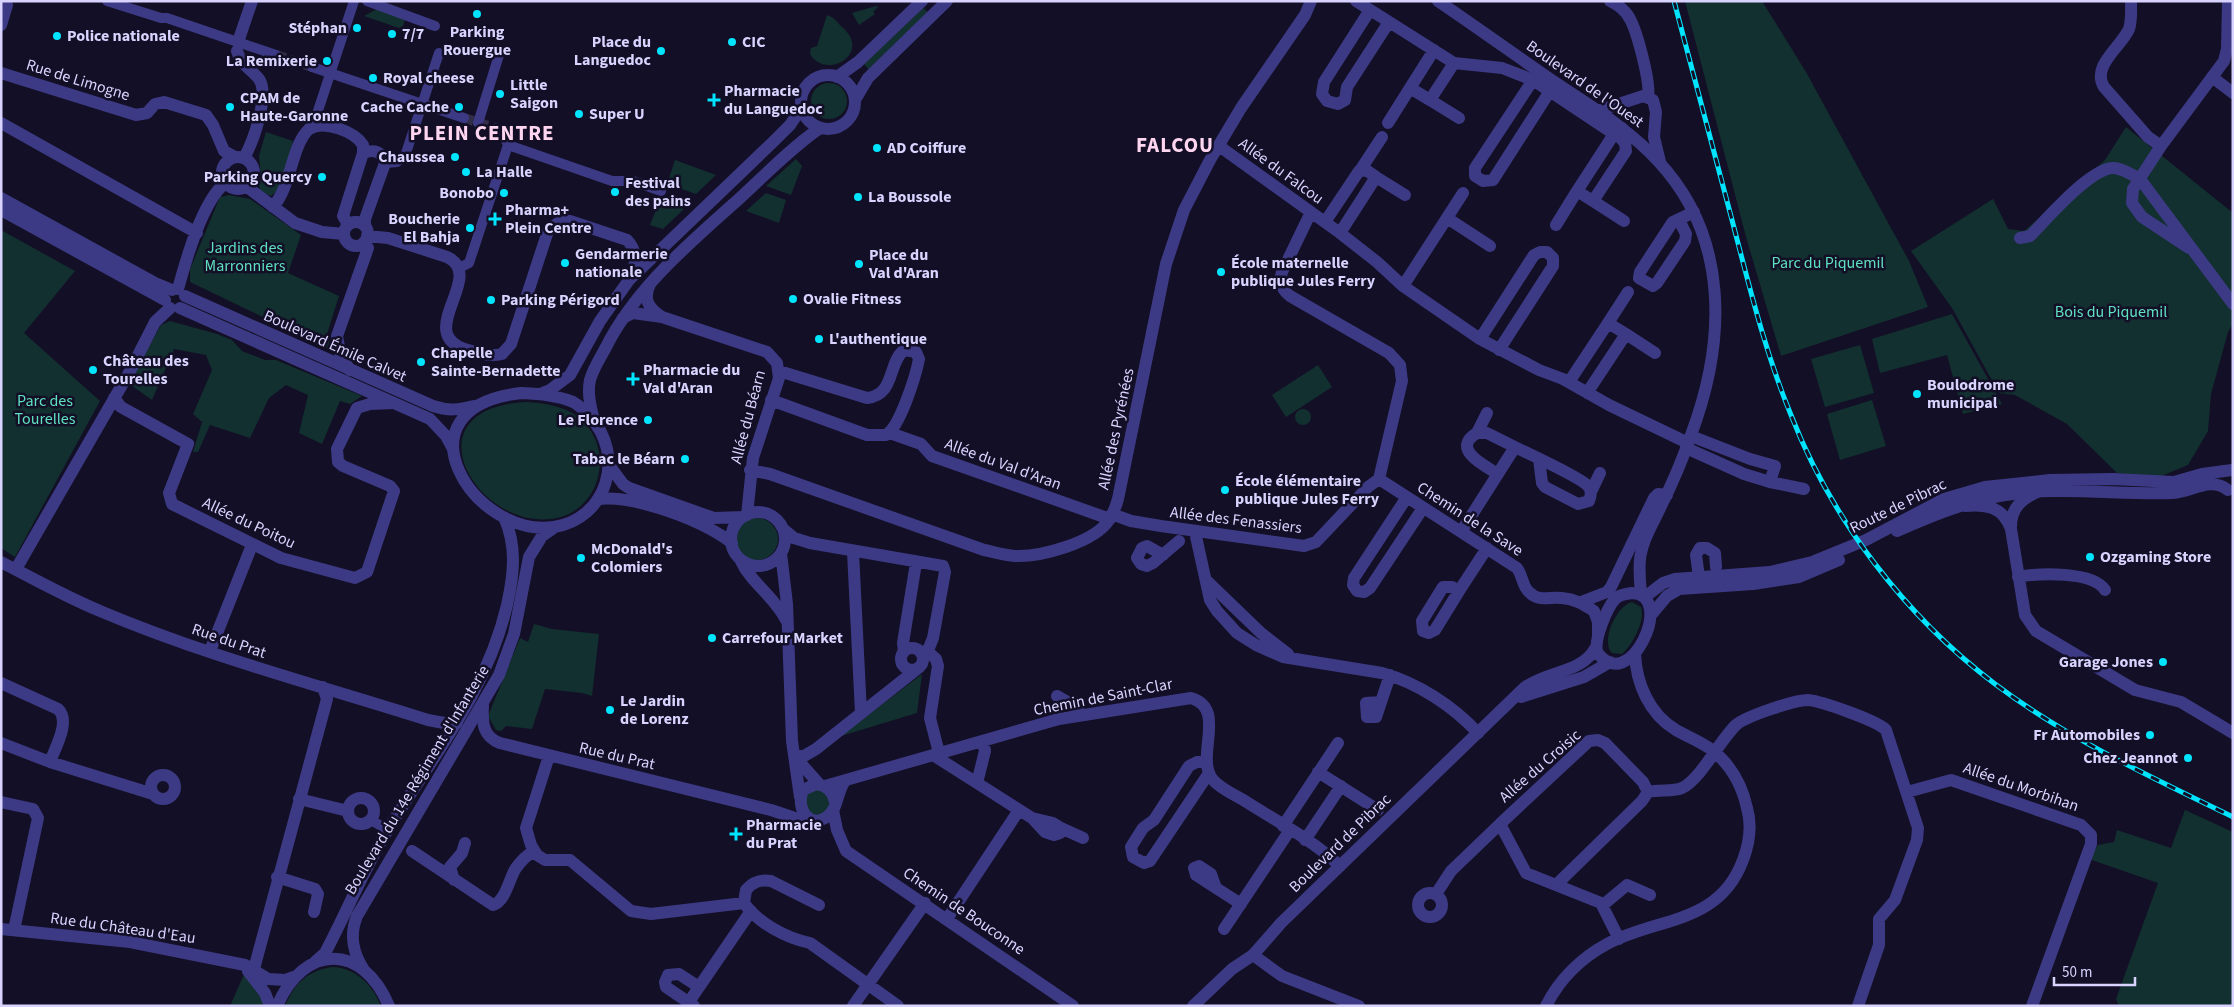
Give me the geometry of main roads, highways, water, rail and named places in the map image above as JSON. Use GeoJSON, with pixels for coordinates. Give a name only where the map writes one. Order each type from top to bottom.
{"type":"FeatureCollection","features":[{"type":"Feature","properties":{"kind":"tunnel"},"geometry":{"type":"LineString","coordinates":[[276,55],[312,67]]}},
{"type":"Feature","properties":{"kind":"tunnel"},"geometry":{"type":"LineString","coordinates":[[464,118],[501,130]]}},
{"type":"Feature","properties":{"kind":"railway"},"geometry":{"type":"LineString","coordinates":[[1674,1],[1751,294],[1773,367],[1808,454],[1850,528],[1902,597],[1931,628],[1995,684],[2081,740],[2233,817]]}},
{"type":"Feature","properties":{"kind":"place","name":"Parking Rouergue"},"geometry":{"type":"Point","coordinates":[477,14]}},
{"type":"Feature","properties":{"kind":"place","name":"Stéphan"},"geometry":{"type":"Point","coordinates":[357,28]}},
{"type":"Feature","properties":{"kind":"place","name":"7/7"},"geometry":{"type":"Point","coordinates":[392,34]}},
{"type":"Feature","properties":{"kind":"place","name":"Police nationale"},"geometry":{"type":"Point","coordinates":[57,36]}},
{"type":"Feature","properties":{"kind":"place","name":"CIC"},"geometry":{"type":"Point","coordinates":[732,42]}},
{"type":"Feature","properties":{"kind":"place","name":"Place du Languedoc"},"geometry":{"type":"Point","coordinates":[661,51]}},
{"type":"Feature","properties":{"kind":"place","name":"La Remixerie"},"geometry":{"type":"Point","coordinates":[327,61]}},
{"type":"Feature","properties":{"kind":"place","name":"Royal cheese"},"geometry":{"type":"Point","coordinates":[373,78]}},
{"type":"Feature","properties":{"kind":"place","name":"Little Saigon"},"geometry":{"type":"Point","coordinates":[500,94]}},
{"type":"Feature","properties":{"kind":"place","name":"Pharmacie du Languedoc"},"geometry":{"type":"Point","coordinates":[714,100]}},
{"type":"Feature","properties":{"kind":"place","name":"CPAM de Haute-Garonne"},"geometry":{"type":"Point","coordinates":[230,107]}},
{"type":"Feature","properties":{"kind":"place","name":"Cache Cache"},"geometry":{"type":"Point","coordinates":[459,107]}},
{"type":"Feature","properties":{"kind":"place","name":"Super U"},"geometry":{"type":"Point","coordinates":[579,114]}},
{"type":"Feature","properties":{"kind":"place","name":"AD Coiffure"},"geometry":{"type":"Point","coordinates":[877,148]}},
{"type":"Feature","properties":{"kind":"place","name":"Chaussea"},"geometry":{"type":"Point","coordinates":[455,157]}},
{"type":"Feature","properties":{"kind":"place","name":"La Halle"},"geometry":{"type":"Point","coordinates":[466,172]}},
{"type":"Feature","properties":{"kind":"place","name":"Parking Quercy"},"geometry":{"type":"Point","coordinates":[322,177]}},
{"type":"Feature","properties":{"kind":"place","name":"Festival des pains"},"geometry":{"type":"Point","coordinates":[615,192]}},
{"type":"Feature","properties":{"kind":"place","name":"Bonobo"},"geometry":{"type":"Point","coordinates":[504,193]}},
{"type":"Feature","properties":{"kind":"place","name":"La Boussole"},"geometry":{"type":"Point","coordinates":[858,197]}},
{"type":"Feature","properties":{"kind":"place","name":"Pharma+ Plein Centre"},"geometry":{"type":"Point","coordinates":[495,219]}},
{"type":"Feature","properties":{"kind":"place","name":"Boucherie El Bahja"},"geometry":{"type":"Point","coordinates":[470,228]}},
{"type":"Feature","properties":{"kind":"place","name":"Gendarmerie nationale"},"geometry":{"type":"Point","coordinates":[565,263]}},
{"type":"Feature","properties":{"kind":"place","name":"Place du Val d'Aran"},"geometry":{"type":"Point","coordinates":[859,264]}},
{"type":"Feature","properties":{"kind":"place","name":"École maternelle publique Jules Ferry"},"geometry":{"type":"Point","coordinates":[1221,272]}},
{"type":"Feature","properties":{"kind":"place","name":"Ovalie Fitness"},"geometry":{"type":"Point","coordinates":[793,299]}},
{"type":"Feature","properties":{"kind":"place","name":"Parking Périgord"},"geometry":{"type":"Point","coordinates":[491,300]}},
{"type":"Feature","properties":{"kind":"place","name":"L'authentique"},"geometry":{"type":"Point","coordinates":[819,339]}},
{"type":"Feature","properties":{"kind":"place","name":"Chapelle Sainte-Bernadette"},"geometry":{"type":"Point","coordinates":[421,362]}},
{"type":"Feature","properties":{"kind":"place","name":"Château des Tourelles"},"geometry":{"type":"Point","coordinates":[93,370]}},
{"type":"Feature","properties":{"kind":"place","name":"Pharmacie du Val d'Aran"},"geometry":{"type":"Point","coordinates":[633,379]}},
{"type":"Feature","properties":{"kind":"place","name":"Boulodrome municipal"},"geometry":{"type":"Point","coordinates":[1917,394]}},
{"type":"Feature","properties":{"kind":"place","name":"Le Florence"},"geometry":{"type":"Point","coordinates":[648,420]}},
{"type":"Feature","properties":{"kind":"place","name":"Tabac le Béarn"},"geometry":{"type":"Point","coordinates":[685,459]}},
{"type":"Feature","properties":{"kind":"place","name":"École élémentaire publique Jules Ferry"},"geometry":{"type":"Point","coordinates":[1225,490]}},
{"type":"Feature","properties":{"kind":"place","name":"Ozgaming Store"},"geometry":{"type":"Point","coordinates":[2090,557]}},
{"type":"Feature","properties":{"kind":"place","name":"McDonald's Colomiers"},"geometry":{"type":"Point","coordinates":[581,558]}},
{"type":"Feature","properties":{"kind":"place","name":"Carrefour Market"},"geometry":{"type":"Point","coordinates":[712,638]}},
{"type":"Feature","properties":{"kind":"place","name":"Garage Jones"},"geometry":{"type":"Point","coordinates":[2163,662]}},
{"type":"Feature","properties":{"kind":"place","name":"Le Jardin de Lorenz"},"geometry":{"type":"Point","coordinates":[610,710]}},
{"type":"Feature","properties":{"kind":"place","name":"Fr Automobiles"},"geometry":{"type":"Point","coordinates":[2150,735]}},
{"type":"Feature","properties":{"kind":"place","name":"Chez Jeannot"},"geometry":{"type":"Point","coordinates":[2188,758]}},
{"type":"Feature","properties":{"kind":"place","name":"Pharmacie du Prat"},"geometry":{"type":"Point","coordinates":[736,834]}},
{"type":"Feature","properties":{"kind":"district","name":"PLEIN CENTRE"},"geometry":{"type":"Point","coordinates":[482,133]}},
{"type":"Feature","properties":{"kind":"district","name":"FALCOU"},"geometry":{"type":"Point","coordinates":[1175,145]}},
{"type":"Feature","properties":{"kind":"park label","name":"Jardins des Marronniers"},"geometry":{"type":"Point","coordinates":[245,257]}},
{"type":"Feature","properties":{"kind":"park label","name":"Parc du Piquemil"},"geometry":{"type":"Point","coordinates":[1828,263]}},
{"type":"Feature","properties":{"kind":"park label","name":"Bois du Piquemil"},"geometry":{"type":"Point","coordinates":[2111,312]}},
{"type":"Feature","properties":{"kind":"park label","name":"Parc des Tourelles"},"geometry":{"type":"Point","coordinates":[45,410]}}]}
